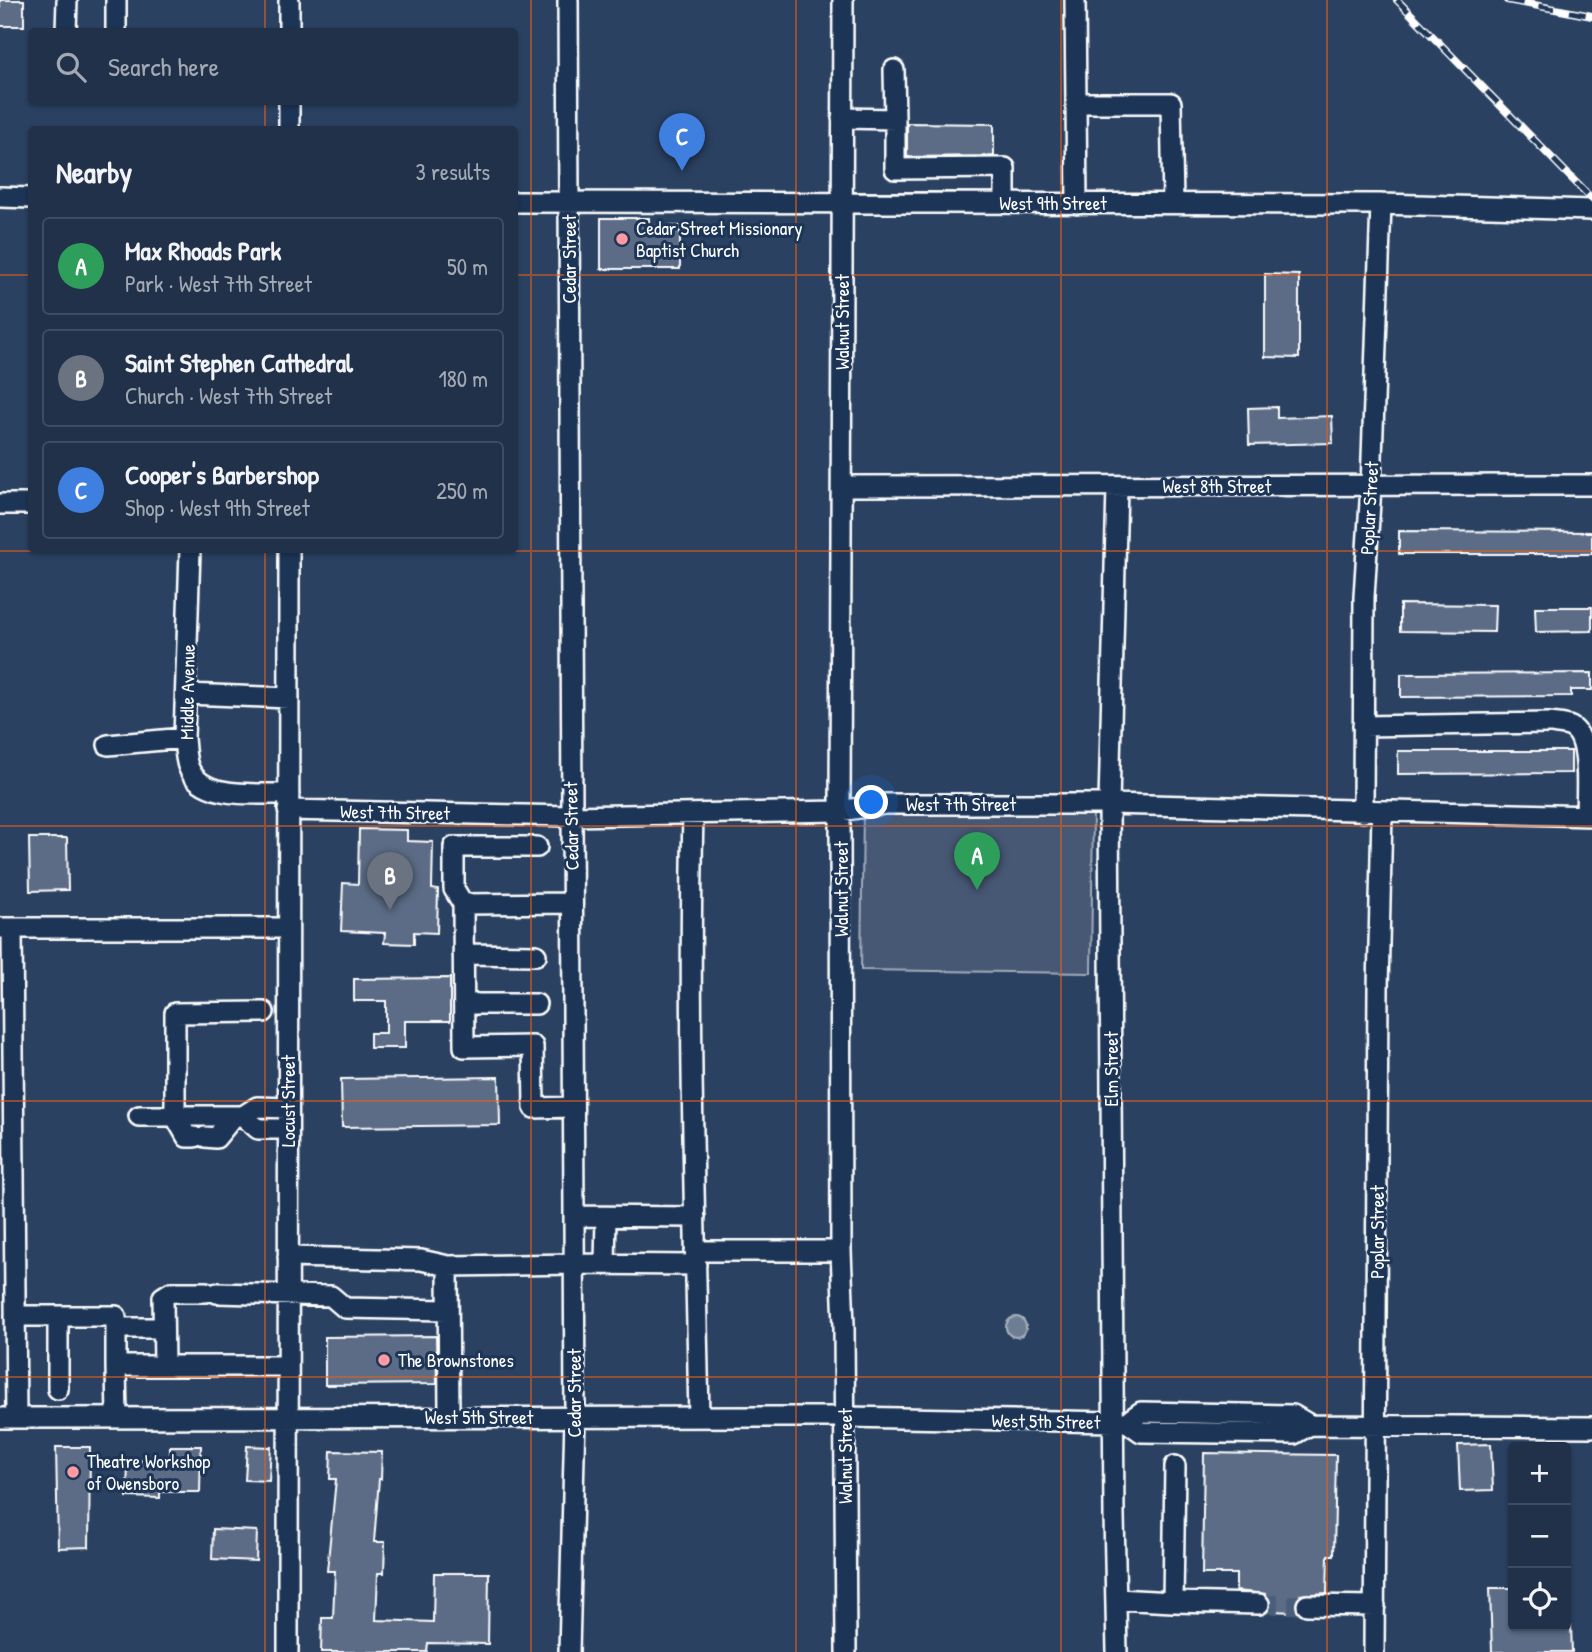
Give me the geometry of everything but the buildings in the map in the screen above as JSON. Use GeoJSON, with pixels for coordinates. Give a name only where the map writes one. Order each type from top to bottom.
{"type":"FeatureCollection","features":[{"type":"Feature","properties":{"kind":"street"},"geometry":{"type":"LineString","coordinates":[[66,0],[66,28]]}},
{"type":"Feature","properties":{"kind":"street"},"geometry":{"type":"LineString","coordinates":[[116,0],[116,28]]}},
{"type":"Feature","properties":{"kind":"street"},"geometry":{"type":"LineString","coordinates":[[289,0],[289,28]]}},
{"type":"Feature","properties":{"kind":"street","name":"Cedar Street"},"geometry":{"type":"LineString","coordinates":[[568,0],[575,1417],[569,1652]]}},
{"type":"Feature","properties":{"kind":"street","name":"Walnut Street"},"geometry":{"type":"LineString","coordinates":[[843,0],[841,1251],[846,1652]]}},
{"type":"Feature","properties":{"kind":"street"},"geometry":{"type":"LineString","coordinates":[[1075,0],[1077,204]]}},
{"type":"Feature","properties":{"kind":"street"},"geometry":{"type":"LineString","coordinates":[[894,70],[895,169],[1005,168],[1005,203]]}},
{"type":"Feature","properties":{"kind":"street"},"geometry":{"type":"LineString","coordinates":[[1076,103],[1171,103],[1173,203]]}},
{"type":"Feature","properties":{"kind":"street"},"geometry":{"type":"LineString","coordinates":[[289,105],[289,126]]}},
{"type":"Feature","properties":{"kind":"street"},"geometry":{"type":"LineString","coordinates":[[842,118],[895,119]]}},
{"type":"Feature","properties":{"kind":"street"},"geometry":{"type":"LineString","coordinates":[[0,197],[28,198]]}},
{"type":"Feature","properties":{"kind":"street","name":"West 9th Street"},"geometry":{"type":"LineString","coordinates":[[518,202],[1173,203],[1592,210]]}},
{"type":"Feature","properties":{"kind":"street","name":"Poplar Street"},"geometry":{"type":"LineString","coordinates":[[1374,1652],[1378,989],[1373,812],[1363,726],[1364,597],[1371,486],[1381,205]]}},
{"type":"Feature","properties":{"kind":"street","name":"West 8th Street"},"geometry":{"type":"LineString","coordinates":[[842,486],[1592,485]]}},
{"type":"Feature","properties":{"kind":"street","name":"Elm Street"},"geometry":{"type":"LineString","coordinates":[[1116,487],[1110,804],[1120,1422],[1117,1652]]}},
{"type":"Feature","properties":{"kind":"street"},"geometry":{"type":"LineString","coordinates":[[0,504],[28,504]]}},
{"type":"Feature","properties":{"kind":"street","name":"Middle Avenue"},"geometry":{"type":"LineString","coordinates":[[190,553],[184,738],[188,766],[209,787],[288,802]]}},
{"type":"Feature","properties":{"kind":"street","name":"Locust Street"},"geometry":{"type":"LineString","coordinates":[[288,1652],[289,553]]}},
{"type":"Feature","properties":{"kind":"street"},"geometry":{"type":"LineString","coordinates":[[186,694],[289,698]]}},
{"type":"Feature","properties":{"kind":"street"},"geometry":{"type":"LineString","coordinates":[[1363,726],[1550,723],[1571,727],[1580,734],[1585,745],[1589,816]]}},
{"type":"Feature","properties":{"kind":"street"},"geometry":{"type":"LineString","coordinates":[[108,745],[184,738]]}},
{"type":"Feature","properties":{"kind":"street","name":"West 7th Street"},"geometry":{"type":"LineString","coordinates":[[288,802],[570,816],[841,811],[885,804],[1110,804],[1589,816]]}},
{"type":"Feature","properties":{"kind":"street"},"geometry":{"type":"LineString","coordinates":[[693,814],[691,1058],[699,1417]]}},
{"type":"Feature","properties":{"kind":"street"},"geometry":{"type":"LineString","coordinates":[[537,847],[454,847],[454,889],[463,904],[464,1047],[533,1046],[534,1108],[573,1107]]}},
{"type":"Feature","properties":{"kind":"street"},"geometry":{"type":"LineString","coordinates":[[463,904],[572,903]]}},
{"type":"Feature","properties":{"kind":"street"},"geometry":{"type":"LineString","coordinates":[[8,1418],[15,1316],[7,1196],[6,928],[288,928]]}},
{"type":"Feature","properties":{"kind":"street"},"geometry":{"type":"LineString","coordinates":[[463,954],[536,954]]}},
{"type":"Feature","properties":{"kind":"street"},"geometry":{"type":"LineString","coordinates":[[464,1004],[536,1004]]}},
{"type":"Feature","properties":{"kind":"street"},"geometry":{"type":"LineString","coordinates":[[264,1012],[175,1013],[175,1116],[187,1137],[216,1138],[239,1116],[257,1107],[288,1108]]}},
{"type":"Feature","properties":{"kind":"street"},"geometry":{"type":"LineString","coordinates":[[139,1116],[239,1116],[258,1129],[288,1129]]}},
{"type":"Feature","properties":{"kind":"street"},"geometry":{"type":"LineString","coordinates":[[574,1216],[695,1217]]}},
{"type":"Feature","properties":{"kind":"street"},"geometry":{"type":"LineString","coordinates":[[605,1264],[606,1217]]}},
{"type":"Feature","properties":{"kind":"street"},"geometry":{"type":"LineString","coordinates":[[288,1257],[421,1260],[448,1266],[605,1264],[841,1251]]}},
{"type":"Feature","properties":{"kind":"street"},"geometry":{"type":"LineString","coordinates":[[448,1266],[449,1417]]}},
{"type":"Feature","properties":{"kind":"street"},"geometry":{"type":"LineString","coordinates":[[164,1366],[163,1297],[171,1292],[288,1293],[331,1296],[345,1308],[448,1310]]}},
{"type":"Feature","properties":{"kind":"street"},"geometry":{"type":"LineString","coordinates":[[15,1316],[116,1316],[117,1418]]}},
{"type":"Feature","properties":{"kind":"street"},"geometry":{"type":"LineString","coordinates":[[58,1316],[58,1389]]}},
{"type":"Feature","properties":{"kind":"street"},"geometry":{"type":"LineString","coordinates":[[117,1328],[163,1328]]}},
{"type":"Feature","properties":{"kind":"street"},"geometry":{"type":"LineString","coordinates":[[116,1366],[288,1366]]}},
{"type":"Feature","properties":{"kind":"street","name":"West 5th Street"},"geometry":{"type":"LineString","coordinates":[[8,1418],[845,1417],[1120,1422],[1141,1432],[1294,1434],[1310,1425],[1592,1427]]}},
{"type":"Feature","properties":{"kind":"street"},"geometry":{"type":"LineString","coordinates":[[1173,1602],[1175,1466]]}},
{"type":"Feature","properties":{"kind":"street"},"geometry":{"type":"LineString","coordinates":[[1116,1598],[1259,1604]]}},
{"type":"Feature","properties":{"kind":"street"},"geometry":{"type":"LineString","coordinates":[[1307,1605],[1375,1606]]}},
{"type":"Feature","properties":{"kind":"shaded area"},"geometry":{"type":"Polygon","coordinates":[[[863,808],[1093,811],[1091,973],[861,970],[863,808]]]}},
{"type":"Feature","properties":{"kind":"shaded area"},"geometry":{"type":"Polygon","coordinates":[[[1016,1317],[1023,1320],[1026,1327],[1023,1334],[1016,1337],[1009,1334],[1006,1327],[1009,1320],[1016,1317]]]}},
{"type":"Feature","properties":{"kind":"tunnel"},"geometry":{"type":"LineString","coordinates":[[1259,1604],[1307,1605]]}},
{"type":"Feature","properties":{"kind":"railway"},"geometry":{"type":"LineString","coordinates":[[1397,0],[1592,199]]}},
{"type":"Feature","properties":{"kind":"railway"},"geometry":{"type":"LineString","coordinates":[[1507,0],[1592,16]]}},
{"type":"Feature","properties":{"kind":"place","name":"Cooper's Barbershop"},"geometry":{"type":"Point","coordinates":[682,171]}},
{"type":"Feature","properties":{"kind":"place","name":"Cedar Street Missionary Baptist Church"},"geometry":{"type":"Point","coordinates":[622,239]}},
{"type":"Feature","properties":{"kind":"place","name":"Max Rhoads Park"},"geometry":{"type":"Point","coordinates":[977,890]}},
{"type":"Feature","properties":{"kind":"place","name":"Saint Stephen Cathedral"},"geometry":{"type":"Point","coordinates":[390,910]}},
{"type":"Feature","properties":{"kind":"place","name":"The Brownstones"},"geometry":{"type":"Point","coordinates":[384,1360]}},
{"type":"Feature","properties":{"kind":"place","name":"Theatre Workshop of Owensboro"},"geometry":{"type":"Point","coordinates":[73,1472]}}]}
